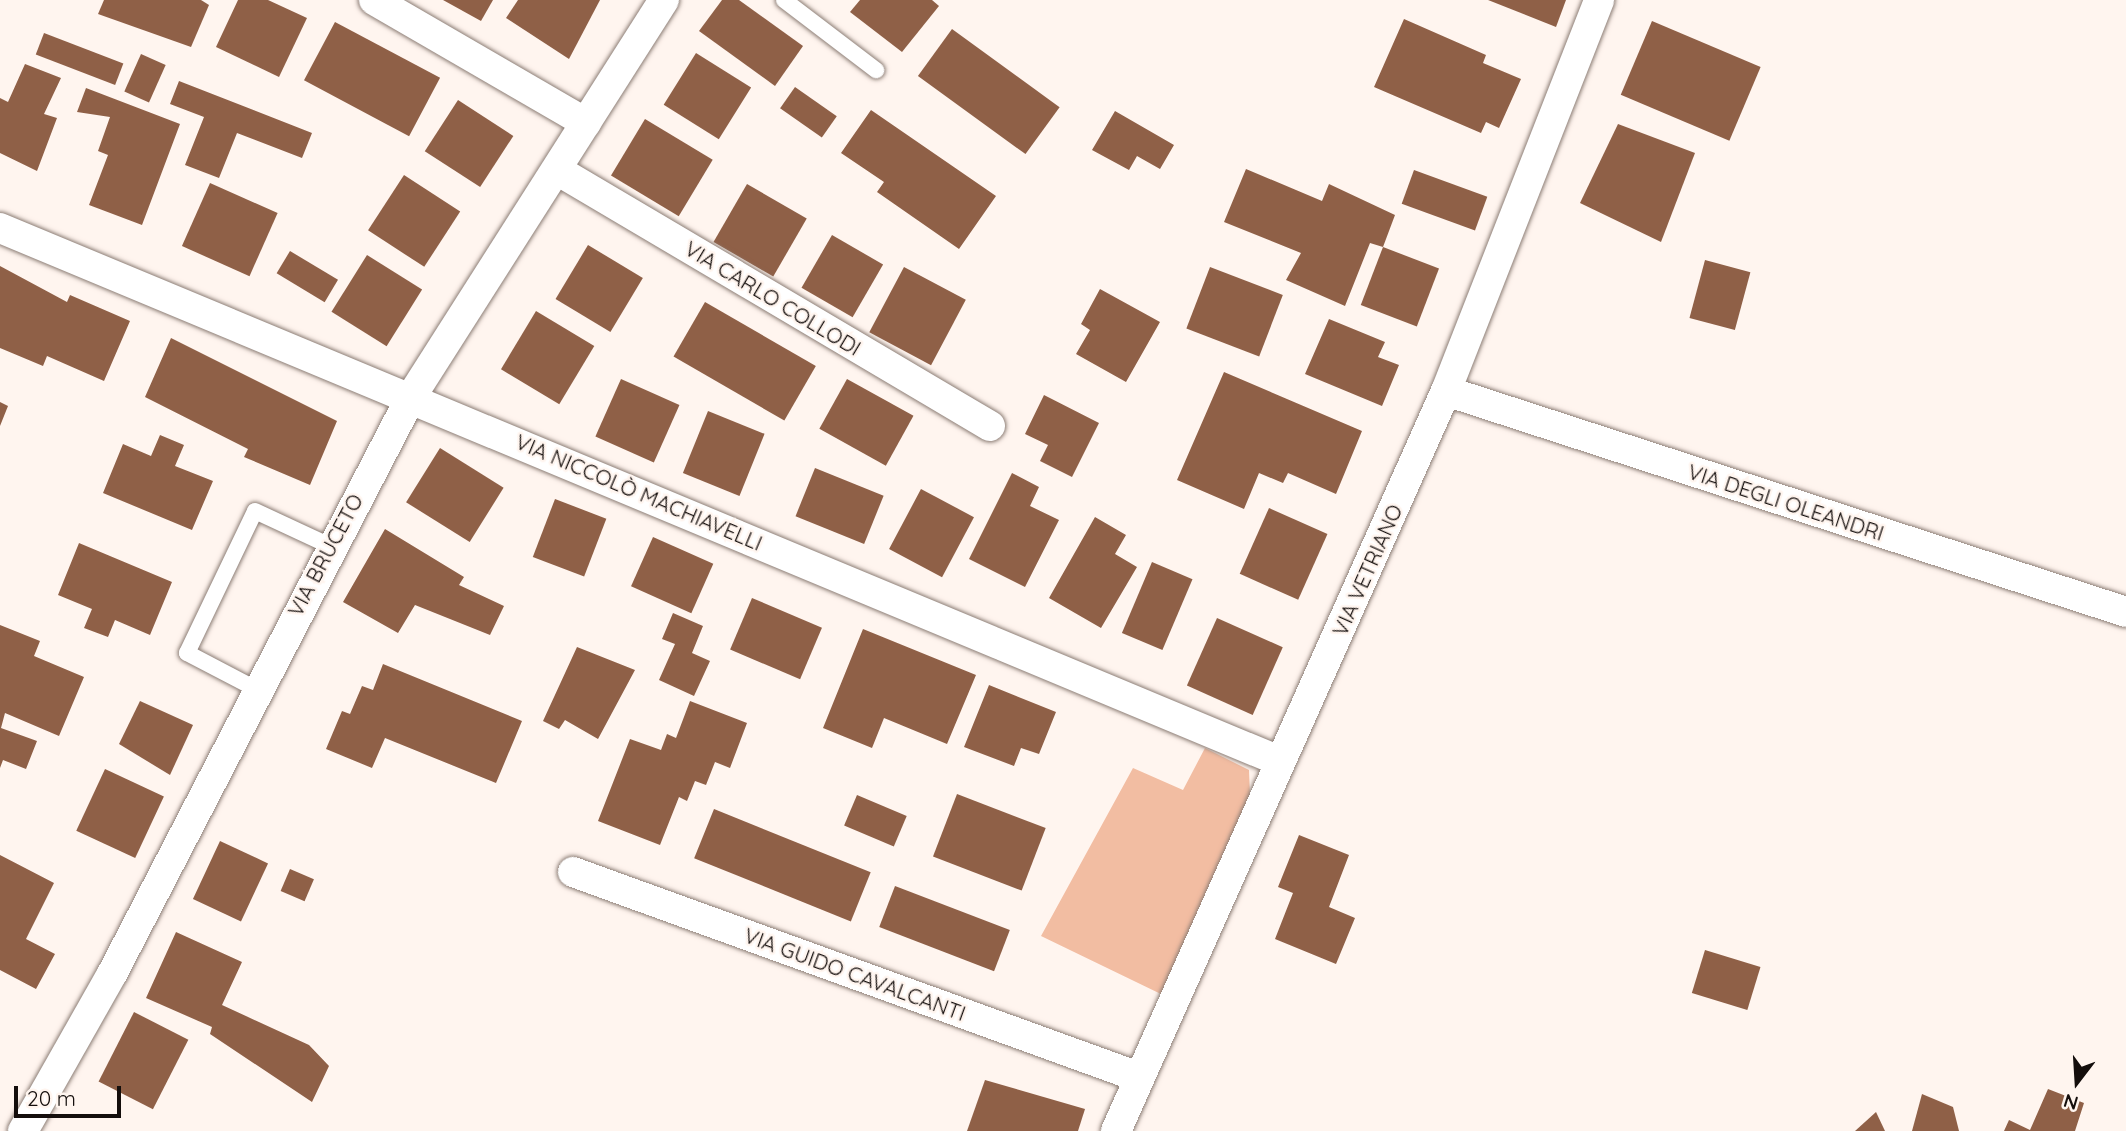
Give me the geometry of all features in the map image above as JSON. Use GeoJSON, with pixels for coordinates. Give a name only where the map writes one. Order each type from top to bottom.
{"type":"FeatureCollection","features":[{"type":"Feature","properties":{"kind":"street"},"geometry":{"type":"LineString","coordinates":[[374,0],[586,123]]}},
{"type":"Feature","properties":{"kind":"street","name":"VIA BRUCETO"},"geometry":{"type":"LineString","coordinates":[[23,1131],[112,974],[330,546],[411,397],[664,0]]}},
{"type":"Feature","properties":{"kind":"street","name":"VIA VETRIANO"},"geometry":{"type":"LineString","coordinates":[[1115,1131],[1136,1076],[1446,391],[1599,0]]}},
{"type":"Feature","properties":{"kind":"street","name":"VIA CARLO COLLODI"},"geometry":{"type":"LineString","coordinates":[[556,170],[990,426]]}},
{"type":"Feature","properties":{"kind":"street","name":"VIA NICCOLÒ MACHIAVELLI"},"geometry":{"type":"LineString","coordinates":[[0,228],[411,397],[1277,761]]}},
{"type":"Feature","properties":{"kind":"street","name":"VIA DEGLI OLEANDRI"},"geometry":{"type":"LineString","coordinates":[[1446,391],[2126,612]]}},
{"type":"Feature","properties":{"kind":"street","name":"VIA GUIDO CAVALCANTI"},"geometry":{"type":"LineString","coordinates":[[573,872],[1136,1076]]}},
{"type":"Feature","properties":{"kind":"lane"},"geometry":{"type":"LineString","coordinates":[[784,0],[876,70]]}},
{"type":"Feature","properties":{"kind":"lane"},"geometry":{"type":"LineString","coordinates":[[256,689],[187,653],[255,511],[330,546]]}},
{"type":"Feature","properties":{"kind":"shaded area"},"geometry":{"type":"Polygon","coordinates":[[[1205,748],[1249,770],[1250,796],[1165,996],[1041,936],[1133,768],[1183,790],[1205,748]]]}},
{"type":"Feature","properties":{"kind":"building"},"geometry":{"type":"Polygon","coordinates":[[[104,0],[201,0],[209,5],[191,47],[98,14],[104,0]]]}},
{"type":"Feature","properties":{"kind":"building"},"geometry":{"type":"Polygon","coordinates":[[[238,0],[268,0],[307,18],[279,77],[216,47],[238,0]]]}},
{"type":"Feature","properties":{"kind":"building"},"geometry":{"type":"Polygon","coordinates":[[[443,0],[493,0],[481,21],[443,0]]]}},
{"type":"Feature","properties":{"kind":"building"},"geometry":{"type":"Polygon","coordinates":[[[518,0],[600,0],[569,59],[506,18],[518,0]]]}},
{"type":"Feature","properties":{"kind":"building"},"geometry":{"type":"Polygon","coordinates":[[[722,0],[739,0],[803,46],[775,86],[699,31],[722,0]]]}},
{"type":"Feature","properties":{"kind":"building"},"geometry":{"type":"Polygon","coordinates":[[[860,0],[932,0],[939,6],[902,52],[850,12],[860,0]]]}},
{"type":"Feature","properties":{"kind":"building"},"geometry":{"type":"Polygon","coordinates":[[[1488,0],[1566,0],[1556,27],[1488,0]]]}},
{"type":"Feature","properties":{"kind":"building"},"geometry":{"type":"Polygon","coordinates":[[[1404,19],[1486,55],[1483,63],[1521,79],[1499,128],[1486,122],[1481,133],[1374,87],[1404,19]]]}},
{"type":"Feature","properties":{"kind":"building"},"geometry":{"type":"Polygon","coordinates":[[[1652,21],[1761,67],[1729,141],[1621,95],[1652,21]]]}},
{"type":"Feature","properties":{"kind":"building"},"geometry":{"type":"Polygon","coordinates":[[[335,22],[440,78],[409,136],[304,80],[335,22]]]}},
{"type":"Feature","properties":{"kind":"building"},"geometry":{"type":"Polygon","coordinates":[[[952,29],[1060,107],[1026,154],[918,76],[952,29]]]}},
{"type":"Feature","properties":{"kind":"building"},"geometry":{"type":"Polygon","coordinates":[[[44,33],[123,63],[115,85],[36,54],[44,33]]]}},
{"type":"Feature","properties":{"kind":"building"},"geometry":{"type":"Polygon","coordinates":[[[696,53],[751,87],[719,139],[664,105],[696,53]]]}},
{"type":"Feature","properties":{"kind":"building"},"geometry":{"type":"Polygon","coordinates":[[[141,54],[166,65],[149,102],[124,91],[141,54]]]}},
{"type":"Feature","properties":{"kind":"building"},"geometry":{"type":"Polygon","coordinates":[[[25,64],[61,78],[44,114],[57,118],[37,171],[0,153],[0,98],[8,102],[25,64]]]}},
{"type":"Feature","properties":{"kind":"building"},"geometry":{"type":"Polygon","coordinates":[[[179,81],[312,133],[302,158],[237,133],[219,178],[185,165],[204,117],[170,104],[179,81]]]}},
{"type":"Feature","properties":{"kind":"building"},"geometry":{"type":"Polygon","coordinates":[[[795,87],[837,116],[822,138],[780,108],[795,87]]]}},
{"type":"Feature","properties":{"kind":"building"},"geometry":{"type":"Polygon","coordinates":[[[86,88],[180,124],[142,225],[89,205],[108,155],[98,151],[110,117],[77,112],[86,88]]]}},
{"type":"Feature","properties":{"kind":"building"},"geometry":{"type":"Polygon","coordinates":[[[458,100],[513,136],[480,187],[425,151],[458,100]]]}},
{"type":"Feature","properties":{"kind":"building"},"geometry":{"type":"Polygon","coordinates":[[[871,110],[996,196],[959,249],[877,192],[884,182],[841,153],[871,110]]]}},
{"type":"Feature","properties":{"kind":"building"},"geometry":{"type":"Polygon","coordinates":[[[1115,111],[1174,145],[1160,169],[1137,156],[1129,170],[1092,150],[1115,111]]]}},
{"type":"Feature","properties":{"kind":"building"},"geometry":{"type":"Polygon","coordinates":[[[645,119],[713,160],[679,216],[611,176],[645,119]]]}},
{"type":"Feature","properties":{"kind":"building"},"geometry":{"type":"Polygon","coordinates":[[[1618,124],[1695,153],[1661,242],[1580,203],[1618,124]]]}},
{"type":"Feature","properties":{"kind":"building"},"geometry":{"type":"Polygon","coordinates":[[[1246,169],[1322,201],[1329,184],[1395,215],[1383,247],[1370,243],[1345,306],[1286,280],[1301,253],[1224,222],[1246,169]]]}},
{"type":"Feature","properties":{"kind":"building"},"geometry":{"type":"Polygon","coordinates":[[[1414,170],[1487,197],[1475,231],[1402,204],[1414,170]]]}},
{"type":"Feature","properties":{"kind":"building"},"geometry":{"type":"Polygon","coordinates":[[[404,175],[460,211],[424,267],[368,230],[404,175]]]}},
{"type":"Feature","properties":{"kind":"building"},"geometry":{"type":"Polygon","coordinates":[[[210,183],[278,213],[250,276],[182,246],[210,183]]]}},
{"type":"Feature","properties":{"kind":"building"},"geometry":{"type":"Polygon","coordinates":[[[747,184],[807,218],[773,277],[714,242],[747,184]]]}},
{"type":"Feature","properties":{"kind":"building"},"geometry":{"type":"Polygon","coordinates":[[[832,235],[883,264],[853,317],[802,288],[832,235]]]}},
{"type":"Feature","properties":{"kind":"building"},"geometry":{"type":"Polygon","coordinates":[[[588,245],[643,278],[610,332],[556,299],[588,245]]]}},
{"type":"Feature","properties":{"kind":"building"},"geometry":{"type":"Polygon","coordinates":[[[1383,247],[1439,269],[1417,326],[1361,305],[1383,247]]]}},
{"type":"Feature","properties":{"kind":"building"},"geometry":{"type":"Polygon","coordinates":[[[290,251],[338,280],[325,302],[277,273],[290,251]]]}},
{"type":"Feature","properties":{"kind":"building"},"geometry":{"type":"Polygon","coordinates":[[[367,255],[422,289],[387,346],[331,312],[367,255]]]}},
{"type":"Feature","properties":{"kind":"building"},"geometry":{"type":"Polygon","coordinates":[[[1705,260],[1750,272],[1735,330],[1689,318],[1705,260]]]}},
{"type":"Feature","properties":{"kind":"building"},"geometry":{"type":"Polygon","coordinates":[[[0,266],[67,302],[70,295],[130,321],[104,381],[47,356],[43,366],[0,348],[0,266]]]}},
{"type":"Feature","properties":{"kind":"building"},"geometry":{"type":"Polygon","coordinates":[[[904,267],[966,300],[931,365],[869,332],[904,267]]]}},
{"type":"Feature","properties":{"kind":"building"},"geometry":{"type":"Polygon","coordinates":[[[1210,267],[1283,295],[1259,357],[1186,329],[1210,267]]]}},
{"type":"Feature","properties":{"kind":"building"},"geometry":{"type":"Polygon","coordinates":[[[1100,289],[1160,322],[1126,382],[1076,354],[1090,330],[1081,324],[1100,289]]]}},
{"type":"Feature","properties":{"kind":"building"},"geometry":{"type":"Polygon","coordinates":[[[705,302],[816,366],[784,421],[674,357],[705,302]]]}},
{"type":"Feature","properties":{"kind":"building"},"geometry":{"type":"Polygon","coordinates":[[[536,311],[594,346],[559,404],[501,369],[536,311]]]}},
{"type":"Feature","properties":{"kind":"building"},"geometry":{"type":"Polygon","coordinates":[[[1329,319],[1385,342],[1378,357],[1399,365],[1382,406],[1305,374],[1329,319]]]}},
{"type":"Feature","properties":{"kind":"building"},"geometry":{"type":"Polygon","coordinates":[[[171,338],[337,421],[310,485],[244,457],[248,449],[145,397],[171,338]]]}},
{"type":"Feature","properties":{"kind":"building"},"geometry":{"type":"Polygon","coordinates":[[[1224,372],[1362,431],[1336,494],[1288,473],[1283,483],[1259,473],[1244,509],[1177,480],[1224,372]]]}},
{"type":"Feature","properties":{"kind":"building"},"geometry":{"type":"Polygon","coordinates":[[[621,379],[679,405],[654,463],[595,437],[621,379]]]}},
{"type":"Feature","properties":{"kind":"building"},"geometry":{"type":"Polygon","coordinates":[[[847,379],[913,416],[886,466],[819,429],[847,379]]]}},
{"type":"Feature","properties":{"kind":"building"},"geometry":{"type":"Polygon","coordinates":[[[1044,395],[1099,423],[1072,477],[1040,461],[1048,445],[1025,434],[1044,395]]]}},
{"type":"Feature","properties":{"kind":"building"},"geometry":{"type":"Polygon","coordinates":[[[0,402],[8,406],[0,426],[0,402]]]}},
{"type":"Feature","properties":{"kind":"building"},"geometry":{"type":"Polygon","coordinates":[[[708,411],[765,434],[739,496],[683,473],[708,411]]]}},
{"type":"Feature","properties":{"kind":"building"},"geometry":{"type":"Polygon","coordinates":[[[160,435],[184,445],[175,466],[213,481],[192,530],[103,493],[123,444],[151,456],[160,435]]]}},
{"type":"Feature","properties":{"kind":"building"},"geometry":{"type":"Polygon","coordinates":[[[440,448],[504,488],[470,542],[406,502],[440,448]]]}},
{"type":"Feature","properties":{"kind":"building"},"geometry":{"type":"Polygon","coordinates":[[[815,468],[884,496],[864,544],[796,516],[815,468]]]}},
{"type":"Feature","properties":{"kind":"building"},"geometry":{"type":"Polygon","coordinates":[[[1012,473],[1039,487],[1030,506],[1059,520],[1025,587],[969,559],[1012,473]]]}},
{"type":"Feature","properties":{"kind":"building"},"geometry":{"type":"Polygon","coordinates":[[[921,489],[974,517],[942,577],[889,549],[921,489]]]}},
{"type":"Feature","properties":{"kind":"building"},"geometry":{"type":"Polygon","coordinates":[[[555,499],[606,519],[584,577],[533,557],[555,499]]]}},
{"type":"Feature","properties":{"kind":"building"},"geometry":{"type":"Polygon","coordinates":[[[1269,508],[1327,534],[1298,600],[1240,574],[1269,508]]]}},
{"type":"Feature","properties":{"kind":"building"},"geometry":{"type":"Polygon","coordinates":[[[1095,517],[1126,535],[1115,554],[1137,567],[1101,628],[1049,598],[1095,517]]]}},
{"type":"Feature","properties":{"kind":"building"},"geometry":{"type":"Polygon","coordinates":[[[385,529],[464,577],[459,585],[504,606],[490,635],[415,605],[398,633],[343,602],[385,529]]]}},
{"type":"Feature","properties":{"kind":"building"},"geometry":{"type":"Polygon","coordinates":[[[653,537],[713,564],[691,613],[631,586],[653,537]]]}},
{"type":"Feature","properties":{"kind":"building"},"geometry":{"type":"Polygon","coordinates":[[[79,543],[172,582],[150,635],[115,620],[108,637],[84,628],[92,609],[58,595],[79,543]]]}},
{"type":"Feature","properties":{"kind":"building"},"geometry":{"type":"Polygon","coordinates":[[[1152,562],[1193,579],[1162,650],[1122,633],[1152,562]]]}},
{"type":"Feature","properties":{"kind":"building"},"geometry":{"type":"Polygon","coordinates":[[[752,598],[822,628],[800,679],[730,650],[752,598]]]}},
{"type":"Feature","properties":{"kind":"building"},"geometry":{"type":"Polygon","coordinates":[[[673,613],[703,626],[692,653],[710,661],[694,696],[659,680],[675,644],[662,639],[673,613]]]}},
{"type":"Feature","properties":{"kind":"building"},"geometry":{"type":"Polygon","coordinates":[[[1217,618],[1283,647],[1253,715],[1187,686],[1217,618]]]}},
{"type":"Feature","properties":{"kind":"building"},"geometry":{"type":"Polygon","coordinates":[[[0,625],[40,641],[34,656],[84,677],[59,736],[5,713],[1,728],[37,741],[26,769],[3,760],[0,768],[0,625]]]}},
{"type":"Feature","properties":{"kind":"building"},"geometry":{"type":"Polygon","coordinates":[[[863,629],[976,675],[947,744],[884,718],[872,748],[823,728],[863,629]]]}},
{"type":"Feature","properties":{"kind":"building"},"geometry":{"type":"Polygon","coordinates":[[[577,647],[635,670],[598,739],[565,720],[559,729],[543,721],[577,647]]]}},
{"type":"Feature","properties":{"kind":"building"},"geometry":{"type":"Polygon","coordinates":[[[383,664],[522,721],[496,783],[385,738],[372,768],[326,749],[342,711],[350,714],[362,686],[373,690],[383,664]]]}},
{"type":"Feature","properties":{"kind":"building"},"geometry":{"type":"Polygon","coordinates":[[[989,685],[1056,712],[1039,754],[1021,748],[1014,766],[964,747],[989,685]]]}},
{"type":"Feature","properties":{"kind":"building"},"geometry":{"type":"Polygon","coordinates":[[[140,701],[193,725],[170,775],[119,744],[140,701]]]}},
{"type":"Feature","properties":{"kind":"building"},"geometry":{"type":"Polygon","coordinates":[[[690,701],[747,723],[730,768],[715,762],[706,785],[695,781],[687,801],[679,797],[660,845],[598,821],[630,739],[661,750],[667,734],[676,738],[690,701]]]}},
{"type":"Feature","properties":{"kind":"building"},"geometry":{"type":"Polygon","coordinates":[[[105,769],[164,796],[135,858],[76,831],[105,769]]]}},
{"type":"Feature","properties":{"kind":"building"},"geometry":{"type":"Polygon","coordinates":[[[957,794],[1046,828],[1022,891],[933,857],[957,794]]]}},
{"type":"Feature","properties":{"kind":"building"},"geometry":{"type":"Polygon","coordinates":[[[857,795],[907,816],[894,846],[844,825],[857,795]]]}},
{"type":"Feature","properties":{"kind":"building"},"geometry":{"type":"Polygon","coordinates":[[[714,809],[871,872],[851,921],[694,858],[714,809]]]}},
{"type":"Feature","properties":{"kind":"building"},"geometry":{"type":"Polygon","coordinates":[[[1299,835],[1349,855],[1329,907],[1355,918],[1336,964],[1275,939],[1293,893],[1278,887],[1299,835]]]}},
{"type":"Feature","properties":{"kind":"building"},"geometry":{"type":"Polygon","coordinates":[[[220,841],[268,863],[241,921],[193,899],[220,841]]]}},
{"type":"Feature","properties":{"kind":"building"},"geometry":{"type":"Polygon","coordinates":[[[0,855],[54,883],[26,939],[55,954],[36,989],[0,970],[0,855]]]}},
{"type":"Feature","properties":{"kind":"building"},"geometry":{"type":"Polygon","coordinates":[[[290,869],[314,879],[305,901],[281,891],[290,869]]]}},
{"type":"Feature","properties":{"kind":"building"},"geometry":{"type":"Polygon","coordinates":[[[895,886],[1010,930],[994,971],[879,927],[895,886]]]}},
{"type":"Feature","properties":{"kind":"building"},"geometry":{"type":"Polygon","coordinates":[[[176,932],[242,962],[222,1005],[309,1045],[329,1066],[312,1102],[210,1034],[212,1027],[146,998],[176,932]]]}},
{"type":"Feature","properties":{"kind":"building"},"geometry":{"type":"Polygon","coordinates":[[[1705,950],[1760,967],[1747,1010],[1692,993],[1705,950]]]}},
{"type":"Feature","properties":{"kind":"building"},"geometry":{"type":"Polygon","coordinates":[[[134,1012],[188,1040],[153,1109],[99,1081],[134,1012]]]}},
{"type":"Feature","properties":{"kind":"building"},"geometry":{"type":"Polygon","coordinates":[[[985,1080],[1085,1109],[1078,1131],[967,1131],[985,1080]]]}},
{"type":"Feature","properties":{"kind":"building"},"geometry":{"type":"Polygon","coordinates":[[[2048,1089],[2084,1103],[2075,1131],[2004,1131],[2009,1120],[2030,1130],[2048,1089]]]}},
{"type":"Feature","properties":{"kind":"building"},"geometry":{"type":"Polygon","coordinates":[[[1922,1094],[1953,1107],[1959,1131],[1912,1131],[1922,1094]]]}},
{"type":"Feature","properties":{"kind":"building"},"geometry":{"type":"Polygon","coordinates":[[[1876,1112],[1885,1131],[1855,1131],[1876,1112]]]}}]}
